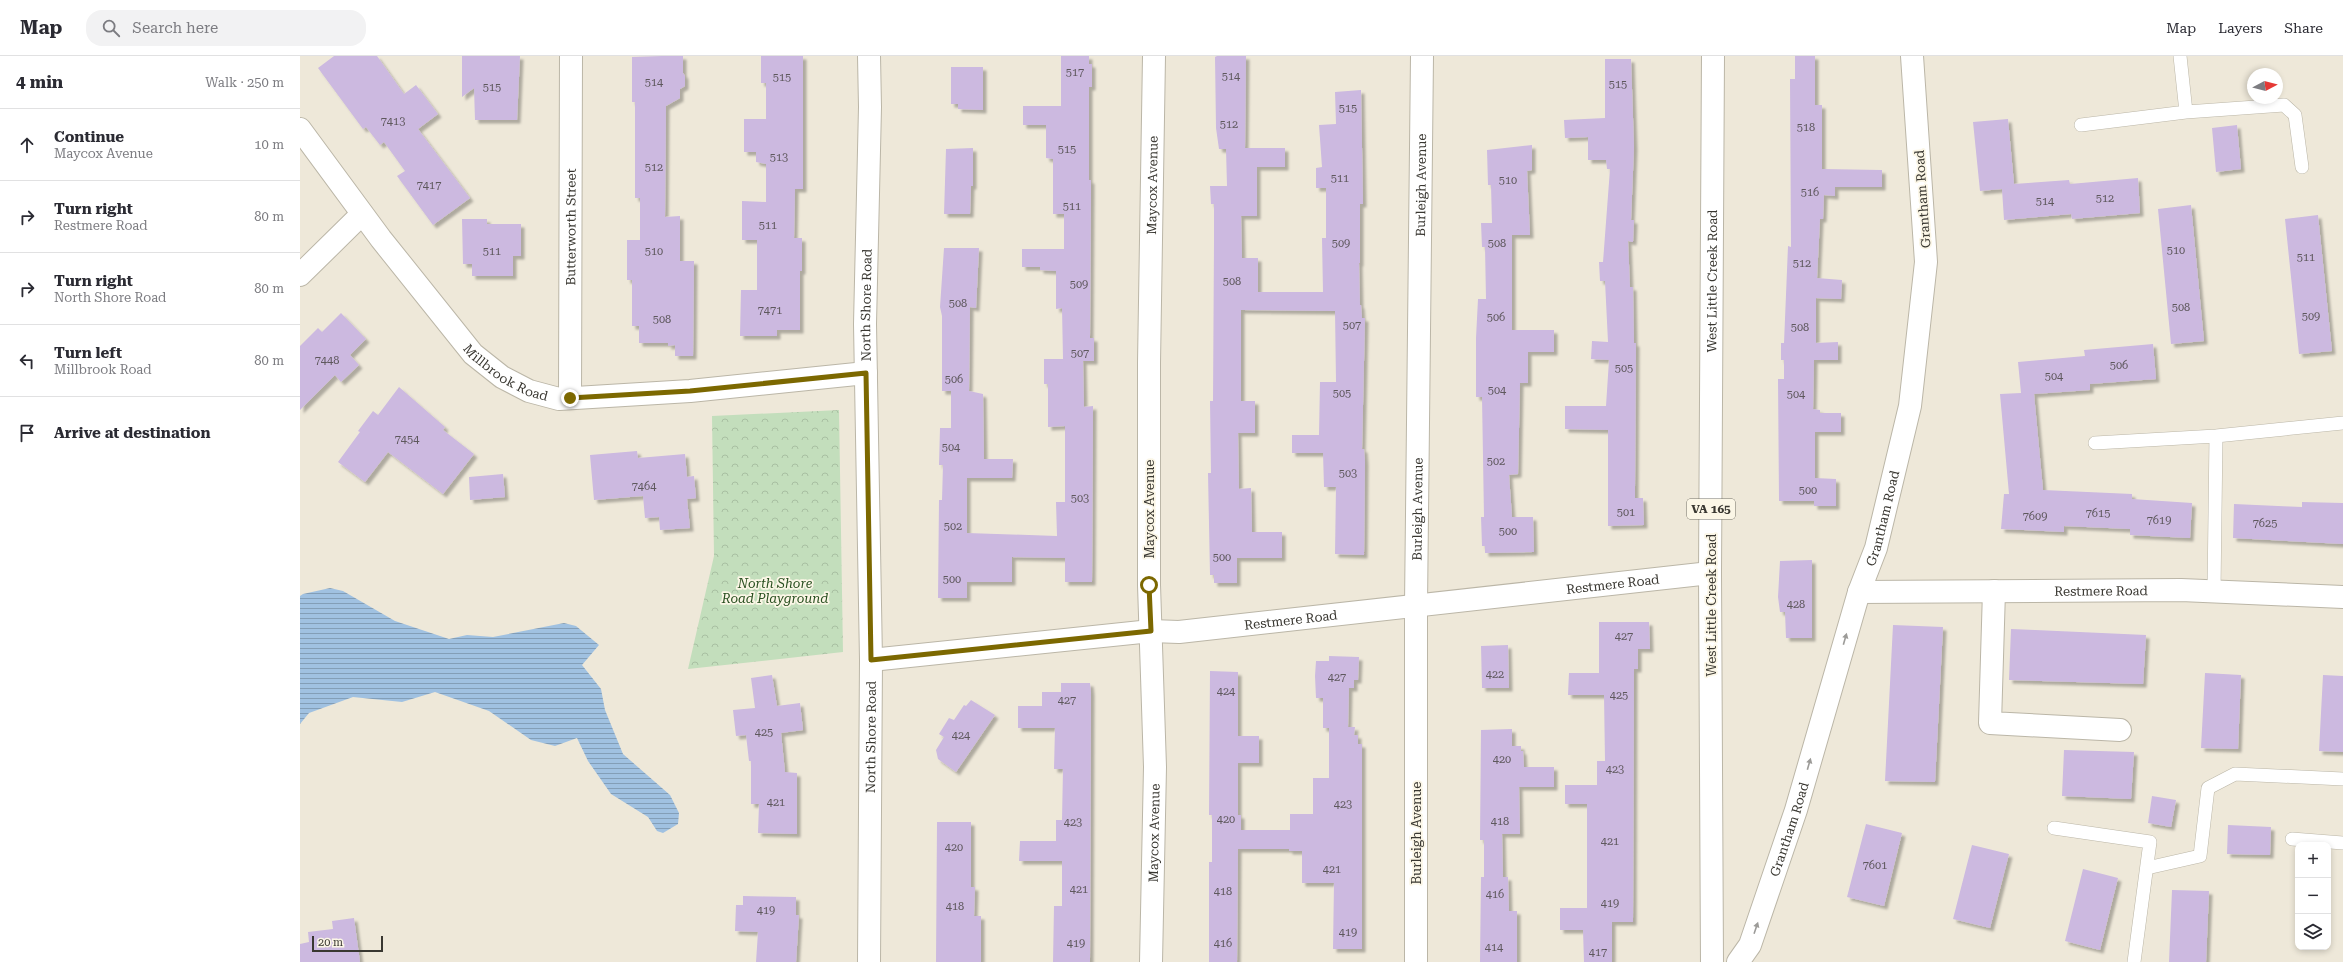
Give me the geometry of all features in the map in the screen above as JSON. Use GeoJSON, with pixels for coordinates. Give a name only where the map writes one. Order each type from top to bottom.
{"type":"FeatureCollection","features":[{"type":"Feature","properties":{"kind":"street","name":"Butterworth Street"},"geometry":{"type":"LineString","coordinates":[[570,398],[572,56]]}},
{"type":"Feature","properties":{"kind":"street","name":"North Shore Road"},"geometry":{"type":"LineString","coordinates":[[869,56],[866,373],[871,660],[869,962]]}},
{"type":"Feature","properties":{"kind":"street","name":"Maycox Avenue"},"geometry":{"type":"LineString","coordinates":[[1151,962],[1155,767],[1151,631],[1149,364],[1154,56]]}},
{"type":"Feature","properties":{"kind":"street","name":"Burleigh Avenue"},"geometry":{"type":"LineString","coordinates":[[1416,962],[1416,606],[1422,56]]}},
{"type":"Feature","properties":{"kind":"street","name":"West Little Creek Road"},"geometry":{"type":"LineString","coordinates":[[1712,962],[1710,573],[1713,56]]}},
{"type":"Feature","properties":{"kind":"street","name":"Grantham Road"},"geometry":{"type":"LineString","coordinates":[[1738,962],[1750,945],[1796,810],[1859,592],[1876,548],[1910,406],[1926,262],[1912,56]]}},
{"type":"Feature","properties":{"kind":"street","name":"Millbrook Road"},"geometry":{"type":"LineString","coordinates":[[300,129],[362,214],[473,354],[502,377],[529,391],[558,399],[690,391],[866,373]]}},
{"type":"Feature","properties":{"kind":"street"},"geometry":{"type":"LineString","coordinates":[[300,275],[362,214]]}},
{"type":"Feature","properties":{"kind":"street","name":"Restmere Road"},"geometry":{"type":"LineString","coordinates":[[871,660],[1151,631],[1179,632],[1710,573]]}},
{"type":"Feature","properties":{"kind":"street"},"geometry":{"type":"LineString","coordinates":[[1994,591],[1990,723],[2120,730]]}},
{"type":"Feature","properties":{"kind":"street","name":"Restmere Road"},"geometry":{"type":"LineString","coordinates":[[1859,592],[2214,591],[2343,597]]}},
{"type":"Feature","properties":{"kind":"lane"},"geometry":{"type":"LineString","coordinates":[[2180,56],[2186,112]]}},
{"type":"Feature","properties":{"kind":"lane"},"geometry":{"type":"LineString","coordinates":[[2081,125],[2186,112],[2284,105],[2295,115],[2302,167]]}},
{"type":"Feature","properties":{"kind":"lane"},"geometry":{"type":"LineString","coordinates":[[2095,443],[2216,436],[2343,423]]}},
{"type":"Feature","properties":{"kind":"lane"},"geometry":{"type":"LineString","coordinates":[[2214,591],[2216,436]]}},
{"type":"Feature","properties":{"kind":"lane"},"geometry":{"type":"LineString","coordinates":[[2147,868],[2200,856],[2208,788],[2235,774],[2343,779]]}},
{"type":"Feature","properties":{"kind":"lane"},"geometry":{"type":"LineString","coordinates":[[2054,828],[2150,842],[2134,962]]}},
{"type":"Feature","properties":{"kind":"lane"},"geometry":{"type":"LineString","coordinates":[[2292,839],[2343,843]]}},
{"type":"Feature","properties":{"kind":"green space","name":"North Shore Road Playground"},"geometry":{"type":"Polygon","coordinates":[[[839,410],[843,652],[688,669],[714,556],[712,416],[839,410]]]}},
{"type":"Feature","properties":{"kind":"water"},"geometry":{"type":"Polygon","coordinates":[[[330,588],[343,591],[395,621],[449,639],[467,635],[493,637],[564,623],[576,626],[599,645],[582,665],[601,689],[605,710],[623,754],[670,795],[679,813],[678,824],[663,833],[657,831],[648,817],[611,794],[588,761],[577,738],[555,746],[531,740],[489,711],[435,692],[402,702],[353,697],[309,713],[300,724],[300,596],[330,588]]]}},
{"type":"Feature","properties":{"kind":"building"},"geometry":{"type":"Polygon","coordinates":[[[334,56],[377,56],[404,94],[416,85],[438,114],[418,129],[470,198],[433,225],[397,176],[405,171],[384,142],[380,145],[366,127],[363,129],[318,68],[334,56]]]}},
{"type":"Feature","properties":{"kind":"building"},"geometry":{"type":"Polygon","coordinates":[[[462,56],[520,56],[517,120],[475,120],[474,88],[462,97],[462,56]]]}},
{"type":"Feature","properties":{"kind":"building"},"geometry":{"type":"Polygon","coordinates":[[[683,56],[685,86],[680,89],[680,98],[666,106],[665,217],[680,216],[680,261],[694,261],[693,356],[675,356],[675,345],[668,346],[668,343],[639,343],[639,326],[632,326],[632,280],[627,280],[627,240],[640,240],[640,198],[635,198],[635,102],[632,102],[632,57],[683,56]]]}},
{"type":"Feature","properties":{"kind":"building"},"geometry":{"type":"Polygon","coordinates":[[[761,56],[803,56],[803,189],[795,189],[794,238],[802,238],[802,271],[800,271],[800,330],[777,330],[777,336],[740,336],[741,290],[757,290],[757,240],[742,240],[742,201],[766,202],[766,164],[756,162],[756,152],[744,152],[744,119],[766,119],[766,83],[761,83],[761,56]]]}},
{"type":"Feature","properties":{"kind":"building"},"geometry":{"type":"Polygon","coordinates":[[[1061,56],[1089,56],[1089,64],[1092,64],[1092,87],[1089,87],[1089,180],[1091,180],[1090,338],[1094,338],[1094,361],[1083,361],[1084,407],[1093,406],[1092,582],[1065,582],[1065,558],[1012,557],[1012,582],[967,582],[967,598],[938,598],[939,500],[942,500],[943,465],[939,465],[940,428],[951,428],[951,391],[942,391],[942,316],[940,307],[944,248],[979,248],[976,308],[970,307],[969,391],[983,394],[984,459],[1013,459],[1012,478],[967,478],[967,533],[1057,536],[1056,502],[1065,502],[1065,426],[1048,427],[1048,384],[1044,384],[1044,359],[1063,359],[1062,308],[1056,309],[1056,271],[1040,270],[1040,267],[1022,267],[1022,249],[1064,249],[1064,214],[1053,214],[1053,159],[1046,158],[1046,125],[1023,125],[1023,106],[1061,106],[1061,56]]]}},
{"type":"Feature","properties":{"kind":"building"},"geometry":{"type":"Polygon","coordinates":[[[1246,56],[1245,148],[1285,148],[1285,167],[1257,167],[1257,216],[1241,216],[1242,258],[1258,258],[1258,292],[1323,292],[1322,238],[1326,238],[1326,188],[1316,188],[1316,168],[1322,167],[1319,125],[1336,124],[1335,92],[1361,90],[1363,204],[1360,204],[1359,263],[1360,305],[1362,318],[1365,318],[1362,449],[1364,449],[1365,462],[1364,555],[1335,554],[1336,487],[1324,487],[1323,453],[1292,453],[1292,435],[1319,435],[1320,382],[1336,382],[1335,311],[1241,310],[1241,401],[1255,401],[1255,433],[1238,433],[1239,489],[1251,488],[1252,532],[1282,532],[1282,558],[1237,558],[1237,583],[1214,583],[1214,575],[1210,575],[1208,473],[1211,473],[1210,401],[1213,401],[1214,204],[1211,204],[1210,186],[1227,186],[1226,149],[1219,149],[1216,128],[1215,57],[1246,56]]]}},
{"type":"Feature","properties":{"kind":"building"},"geometry":{"type":"Polygon","coordinates":[[[1795,56],[1815,56],[1815,105],[1822,105],[1822,169],[1882,170],[1882,187],[1835,187],[1835,196],[1824,195],[1823,219],[1820,219],[1817,278],[1842,280],[1841,299],[1816,298],[1816,343],[1838,342],[1838,360],[1814,360],[1813,409],[1820,410],[1820,413],[1841,413],[1841,432],[1815,432],[1815,478],[1836,479],[1836,506],[1814,506],[1814,501],[1779,501],[1778,379],[1784,379],[1784,360],[1781,360],[1781,343],[1784,343],[1788,246],[1791,247],[1790,79],[1795,79],[1795,56]]]}},
{"type":"Feature","properties":{"kind":"building"},"geometry":{"type":"Polygon","coordinates":[[[1605,59],[1631,59],[1634,147],[1631,220],[1634,220],[1633,242],[1628,241],[1630,287],[1633,287],[1634,343],[1636,343],[1635,498],[1643,498],[1644,525],[1608,526],[1608,430],[1565,429],[1565,406],[1606,406],[1609,360],[1591,359],[1592,341],[1608,342],[1605,281],[1600,281],[1599,262],[1603,262],[1610,169],[1607,169],[1606,160],[1588,160],[1588,137],[1565,138],[1564,120],[1605,118],[1605,59]]]}},
{"type":"Feature","properties":{"kind":"building"},"geometry":{"type":"Polygon","coordinates":[[[951,67],[983,67],[983,110],[958,109],[958,104],[951,104],[951,67]]]}},
{"type":"Feature","properties":{"kind":"building"},"geometry":{"type":"Polygon","coordinates":[[[2008,119],[2014,184],[2069,180],[2070,184],[2138,178],[2140,213],[2072,219],[2071,214],[2004,220],[2002,189],[1980,191],[1973,122],[2008,119]]]}},
{"type":"Feature","properties":{"kind":"building"},"geometry":{"type":"Polygon","coordinates":[[[2237,125],[2241,169],[2216,172],[2212,128],[2237,125]]]}},
{"type":"Feature","properties":{"kind":"building"},"geometry":{"type":"Polygon","coordinates":[[[1532,145],[1532,170],[1527,171],[1530,235],[1512,235],[1512,330],[1554,330],[1554,352],[1528,352],[1528,383],[1520,383],[1518,474],[1509,475],[1512,517],[1533,517],[1534,552],[1485,553],[1485,546],[1482,546],[1481,517],[1484,517],[1482,397],[1476,397],[1476,338],[1478,299],[1486,299],[1485,247],[1482,247],[1481,223],[1492,223],[1491,185],[1488,185],[1487,150],[1532,145]]]}},
{"type":"Feature","properties":{"kind":"building"},"geometry":{"type":"Polygon","coordinates":[[[973,148],[973,186],[971,186],[970,214],[944,214],[946,149],[973,148]]]}},
{"type":"Feature","properties":{"kind":"building"},"geometry":{"type":"Polygon","coordinates":[[[2191,205],[2204,341],[2171,344],[2158,209],[2191,205]]]}},
{"type":"Feature","properties":{"kind":"building"},"geometry":{"type":"Polygon","coordinates":[[[2318,215],[2332,351],[2299,354],[2285,219],[2318,215]]]}},
{"type":"Feature","properties":{"kind":"building"},"geometry":{"type":"Polygon","coordinates":[[[462,219],[487,219],[487,224],[521,224],[521,256],[513,256],[513,276],[472,276],[472,264],[463,264],[462,219]]]}},
{"type":"Feature","properties":{"kind":"building"},"geometry":{"type":"Polygon","coordinates":[[[341,313],[366,339],[350,355],[359,365],[341,382],[335,375],[300,410],[300,346],[318,328],[322,332],[341,313]]]}},
{"type":"Feature","properties":{"kind":"building"},"geometry":{"type":"Polygon","coordinates":[[[2153,344],[2156,379],[2090,384],[2090,390],[2034,394],[2043,490],[2132,494],[2132,499],[2192,503],[2190,538],[2130,535],[2130,529],[2064,526],[2064,532],[2001,529],[2004,494],[2009,494],[2000,394],[2021,393],[2018,362],[2085,356],[2084,350],[2153,344]]]}},
{"type":"Feature","properties":{"kind":"building"},"geometry":{"type":"Polygon","coordinates":[[[399,387],[445,427],[443,430],[474,454],[443,494],[388,452],[365,482],[338,462],[373,411],[378,415],[399,387]]]}},
{"type":"Feature","properties":{"kind":"building"},"geometry":{"type":"Polygon","coordinates":[[[637,451],[638,458],[685,454],[687,477],[694,476],[696,498],[687,499],[690,528],[660,530],[659,517],[645,518],[643,496],[594,500],[590,455],[637,451]]]}},
{"type":"Feature","properties":{"kind":"building"},"geometry":{"type":"Polygon","coordinates":[[[503,474],[505,497],[470,500],[469,477],[503,474]]]}},
{"type":"Feature","properties":{"kind":"building"},"geometry":{"type":"Polygon","coordinates":[[[2302,502],[2343,503],[2343,544],[2233,538],[2234,504],[2302,507],[2302,502]]]}},
{"type":"Feature","properties":{"kind":"building"},"geometry":{"type":"Polygon","coordinates":[[[1812,560],[1812,638],[1786,638],[1785,612],[1780,612],[1778,597],[1780,561],[1812,560]]]}},
{"type":"Feature","properties":{"kind":"building"},"geometry":{"type":"Polygon","coordinates":[[[1599,622],[1649,622],[1650,649],[1638,649],[1638,669],[1634,669],[1633,922],[1612,922],[1612,962],[1584,962],[1583,930],[1560,930],[1560,908],[1587,908],[1587,804],[1565,804],[1565,785],[1597,785],[1597,761],[1605,761],[1604,695],[1568,695],[1569,673],[1599,673],[1599,622]]]}},
{"type":"Feature","properties":{"kind":"building"},"geometry":{"type":"Polygon","coordinates":[[[1893,625],[1943,627],[1935,782],[1885,781],[1893,625]]]}},
{"type":"Feature","properties":{"kind":"building"},"geometry":{"type":"Polygon","coordinates":[[[2011,629],[2146,635],[2143,684],[2009,680],[2011,629]]]}},
{"type":"Feature","properties":{"kind":"building"},"geometry":{"type":"Polygon","coordinates":[[[1508,645],[1509,688],[1482,688],[1481,646],[1508,645]]]}},
{"type":"Feature","properties":{"kind":"building"},"geometry":{"type":"Polygon","coordinates":[[[1329,656],[1359,657],[1358,680],[1354,680],[1354,688],[1349,688],[1348,727],[1355,727],[1354,735],[1358,735],[1358,744],[1362,744],[1362,949],[1333,949],[1334,883],[1302,883],[1302,851],[1289,851],[1289,849],[1238,849],[1237,962],[1209,962],[1209,862],[1212,862],[1212,815],[1209,815],[1210,671],[1238,672],[1238,736],[1259,736],[1259,763],[1238,763],[1238,815],[1241,815],[1241,830],[1290,830],[1290,814],[1313,814],[1313,778],[1329,778],[1329,728],[1323,728],[1323,698],[1316,698],[1315,676],[1316,661],[1329,661],[1329,656]]]}},
{"type":"Feature","properties":{"kind":"building"},"geometry":{"type":"Polygon","coordinates":[[[2205,673],[2241,675],[2238,749],[2201,748],[2205,673]]]}},
{"type":"Feature","properties":{"kind":"building"},"geometry":{"type":"Polygon","coordinates":[[[772,675],[777,706],[800,703],[803,730],[781,733],[785,772],[797,773],[797,834],[758,833],[759,804],[751,804],[751,761],[749,761],[746,735],[736,736],[733,710],[755,708],[751,678],[772,675]]]}},
{"type":"Feature","properties":{"kind":"building"},"geometry":{"type":"Polygon","coordinates":[[[2323,675],[2343,676],[2343,752],[2319,751],[2323,675]]]}},
{"type":"Feature","properties":{"kind":"building"},"geometry":{"type":"Polygon","coordinates":[[[1061,683],[1090,683],[1091,692],[1090,962],[1053,962],[1054,906],[1062,906],[1062,861],[1019,861],[1020,841],[1056,841],[1056,820],[1062,820],[1063,769],[1054,769],[1055,728],[1018,728],[1018,706],[1042,706],[1042,692],[1061,692],[1061,683]]]}},
{"type":"Feature","properties":{"kind":"building"},"geometry":{"type":"Polygon","coordinates":[[[971,700],[995,715],[956,772],[938,759],[936,750],[944,737],[939,734],[949,718],[954,720],[964,705],[966,706],[971,700]]]}},
{"type":"Feature","properties":{"kind":"building"},"geometry":{"type":"Polygon","coordinates":[[[1512,729],[1512,746],[1521,746],[1521,751],[1523,751],[1524,767],[1554,767],[1554,787],[1519,787],[1520,834],[1502,834],[1503,877],[1508,877],[1509,911],[1517,911],[1517,962],[1480,962],[1481,877],[1484,877],[1484,840],[1480,840],[1481,730],[1512,729]]]}},
{"type":"Feature","properties":{"kind":"building"},"geometry":{"type":"Polygon","coordinates":[[[2064,750],[2134,752],[2131,799],[2062,796],[2064,750]]]}},
{"type":"Feature","properties":{"kind":"building"},"geometry":{"type":"Polygon","coordinates":[[[2152,796],[2176,800],[2171,827],[2148,823],[2152,796]]]}},
{"type":"Feature","properties":{"kind":"building"},"geometry":{"type":"Polygon","coordinates":[[[937,822],[971,822],[971,887],[975,887],[974,916],[981,916],[981,962],[936,962],[937,822]]]}},
{"type":"Feature","properties":{"kind":"building"},"geometry":{"type":"Polygon","coordinates":[[[1866,824],[1902,833],[1884,906],[1847,897],[1866,824]]]}},
{"type":"Feature","properties":{"kind":"building"},"geometry":{"type":"Polygon","coordinates":[[[2228,825],[2271,827],[2270,855],[2227,854],[2228,825]]]}},
{"type":"Feature","properties":{"kind":"building"},"geometry":{"type":"Polygon","coordinates":[[[1972,845],[2009,854],[1990,928],[1953,919],[1972,845]]]}},
{"type":"Feature","properties":{"kind":"building"},"geometry":{"type":"Polygon","coordinates":[[[2083,869],[2118,878],[2100,950],[2065,941],[2083,869]]]}},
{"type":"Feature","properties":{"kind":"building"},"geometry":{"type":"Polygon","coordinates":[[[2172,890],[2209,891],[2206,962],[2169,962],[2172,890]]]}},
{"type":"Feature","properties":{"kind":"building"},"geometry":{"type":"Polygon","coordinates":[[[743,896],[796,897],[796,915],[799,915],[796,962],[756,962],[758,932],[735,931],[736,905],[743,905],[743,896]]]}},
{"type":"Feature","properties":{"kind":"building"},"geometry":{"type":"Polygon","coordinates":[[[354,918],[360,962],[300,962],[300,944],[309,942],[308,932],[333,929],[332,921],[354,918]]]}},
{"type":"Feature","properties":{"kind":"route"},"geometry":{"type":"LineString","coordinates":[[570,398],[690,391],[812,377],[866,373],[871,660],[1151,631],[1149,585]]}}]}
